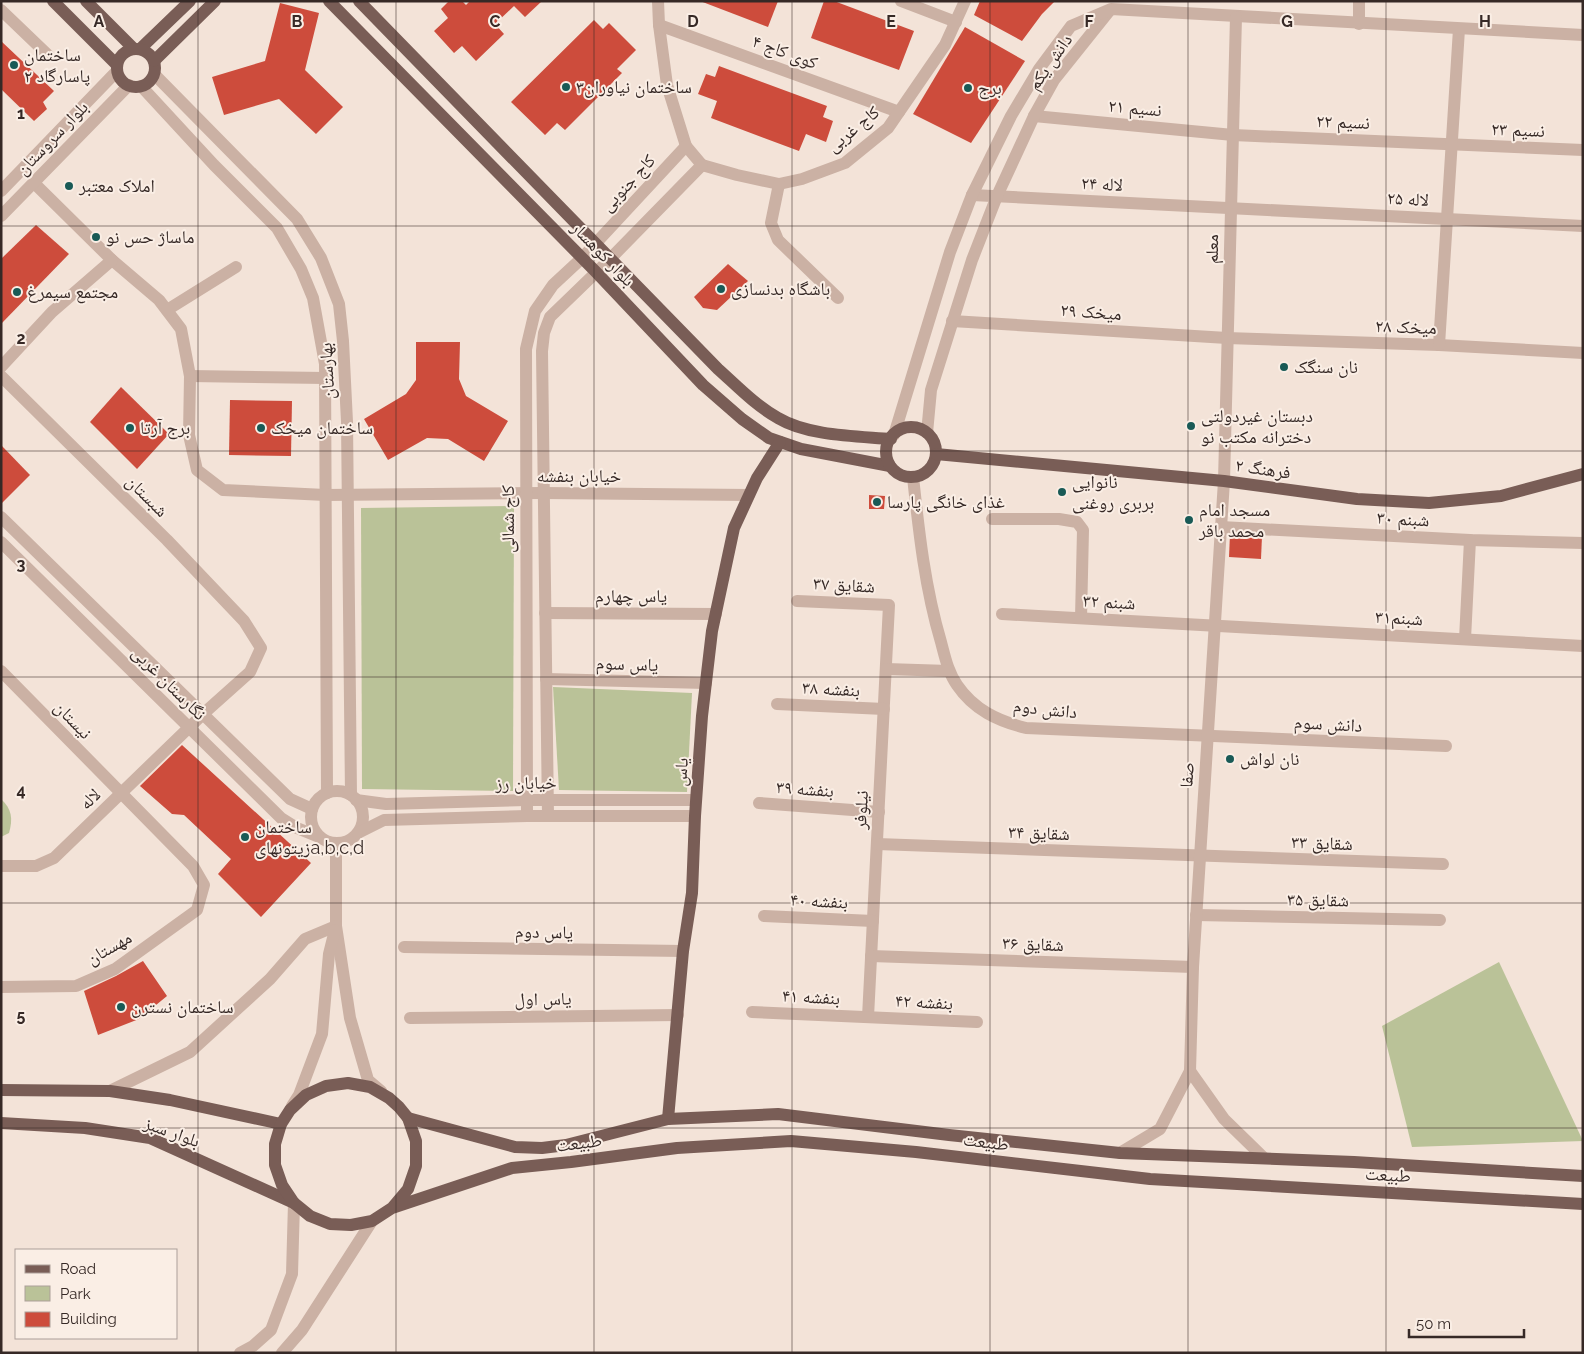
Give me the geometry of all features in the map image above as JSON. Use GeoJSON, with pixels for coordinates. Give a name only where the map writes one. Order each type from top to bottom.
{"type":"FeatureCollection","features":[{"type":"Feature","properties":{"kind":"main road"},"geometry":{"type":"LineString","coordinates":[[53,1],[117,68],[119,77],[135,86],[147,84],[154,68],[215,1]]}},
{"type":"Feature","properties":{"kind":"main road"},"geometry":{"type":"LineString","coordinates":[[86,1],[137,49],[146,52],[154,68]]}},
{"type":"Feature","properties":{"kind":"main road"},"geometry":{"type":"LineString","coordinates":[[117,68],[123,54],[137,49],[190,1]]}},
{"type":"Feature","properties":{"kind":"main road","name":"بلوار کوهسار"},"geometry":{"type":"LineString","coordinates":[[329,1],[596,272],[703,384],[742,419],[769,438],[801,449],[890,466]]}},
{"type":"Feature","properties":{"kind":"main road","name":"بلوار کوهسار"},"geometry":{"type":"LineString","coordinates":[[359,1],[718,369],[755,402],[779,419],[806,429],[846,436],[892,437]]}},
{"type":"Feature","properties":{"kind":"main road"},"geometry":{"type":"LineString","coordinates":[[907,428],[927,433],[935,446],[936,454],[931,467],[914,477],[900,474],[890,466],[886,452],[892,437],[907,428]]}},
{"type":"Feature","properties":{"kind":"main road","name":"یاس"},"geometry":{"type":"LineString","coordinates":[[668,1119],[684,951],[692,893],[696,800],[706,683],[716,614],[734,528],[757,478],[780,442]]}},
{"type":"Feature","properties":{"kind":"main road","name":"فرهنگ ۲"},"geometry":{"type":"LineString","coordinates":[[936,454],[1224,481],[1357,499],[1428,503],[1501,496],[1583,474]]}},
{"type":"Feature","properties":{"kind":"main road"},"geometry":{"type":"LineString","coordinates":[[348,1083],[370,1087],[389,1098],[408,1118],[416,1142],[416,1166],[408,1189],[392,1208],[372,1221],[352,1225],[330,1224],[310,1216],[294,1203],[282,1185],[275,1165],[275,1144],[281,1124],[290,1110],[306,1095],[326,1086],[348,1083]]}},
{"type":"Feature","properties":{"kind":"main road","name":"بلوار سبز"},"geometry":{"type":"LineString","coordinates":[[1,1090],[110,1091],[170,1100],[281,1124]]}},
{"type":"Feature","properties":{"kind":"main road","name":"طبیعت"},"geometry":{"type":"LineString","coordinates":[[408,1118],[515,1147],[542,1148],[566,1145],[668,1119],[778,1114],[1120,1153],[1364,1162],[1583,1176]]}},
{"type":"Feature","properties":{"kind":"main road","name":"بلوار سبز"},"geometry":{"type":"LineString","coordinates":[[1,1122],[85,1128],[150,1138],[294,1203]]}},
{"type":"Feature","properties":{"kind":"main road","name":"طبیعت"},"geometry":{"type":"LineString","coordinates":[[392,1208],[512,1168],[677,1148],[791,1141],[916,1152],[1150,1179],[1583,1204]]}},
{"type":"Feature","properties":{"kind":"street"},"geometry":{"type":"LineString","coordinates":[[610,259],[702,165],[686,146],[667,85],[659,25],[658,1]]}},
{"type":"Feature","properties":{"kind":"street"},"geometry":{"type":"LineString","coordinates":[[901,1],[956,22]]}},
{"type":"Feature","properties":{"kind":"street","name":"کاج غربی"},"geometry":{"type":"LineString","coordinates":[[702,165],[779,184],[802,179],[845,163],[888,128],[945,45],[965,1]]}},
{"type":"Feature","properties":{"kind":"street"},"geometry":{"type":"LineString","coordinates":[[1359,1],[1359,24]]}},
{"type":"Feature","properties":{"kind":"street"},"geometry":{"type":"LineString","coordinates":[[1114,5],[1236,17],[1583,35]]}},
{"type":"Feature","properties":{"kind":"street","name":"دانش یکم"},"geometry":{"type":"LineString","coordinates":[[927,433],[931,390],[972,260],[997,196],[1034,116],[1054,80],[1114,5]]}},
{"type":"Feature","properties":{"kind":"street","name":"دانش یکم"},"geometry":{"type":"LineString","coordinates":[[892,437],[950,252],[972,195],[1011,116],[1039,68],[1071,26],[1114,5]]}},
{"type":"Feature","properties":{"kind":"street"},"geometry":{"type":"LineString","coordinates":[[1,10],[49,56]]}},
{"type":"Feature","properties":{"kind":"street","name":"معلم"},"geometry":{"type":"LineString","coordinates":[[1224,481],[1236,17]]}},
{"type":"Feature","properties":{"kind":"street","name":"کوی کاج ۴"},"geometry":{"type":"LineString","coordinates":[[659,25],[899,112]]}},
{"type":"Feature","properties":{"kind":"street"},"geometry":{"type":"LineString","coordinates":[[1439,345],[1459,29]]}},
{"type":"Feature","properties":{"kind":"street","name":"بلوار سروستان"},"geometry":{"type":"LineString","coordinates":[[1,190],[117,68]]}},
{"type":"Feature","properties":{"kind":"street","name":"بهارستان"},"geometry":{"type":"LineString","coordinates":[[154,68],[297,219],[321,258],[339,304],[344,359],[349,494],[354,798]]}},
{"type":"Feature","properties":{"kind":"street","name":"بلوار سروستان"},"geometry":{"type":"LineString","coordinates":[[1,216],[135,86]]}},
{"type":"Feature","properties":{"kind":"street","name":"بهارستان"},"geometry":{"type":"LineString","coordinates":[[135,86],[277,228],[301,268],[313,298],[325,378],[327,793]]}},
{"type":"Feature","properties":{"kind":"street","name":"نسیم ۲۱"},"geometry":{"type":"LineString","coordinates":[[1034,116],[1233,135]]}},
{"type":"Feature","properties":{"kind":"street","name":"نسیم ۲۲"},"geometry":{"type":"LineString","coordinates":[[1233,135],[1452,144]]}},
{"type":"Feature","properties":{"kind":"street","name":"نسیم ۲۳"},"geometry":{"type":"LineString","coordinates":[[1452,144],[1583,150]]}},
{"type":"Feature","properties":{"kind":"street","name":"کاج جنوبی"},"geometry":{"type":"LineString","coordinates":[[582,258],[686,146]]}},
{"type":"Feature","properties":{"kind":"street","name":"خیابان بنفشه"},"geometry":{"type":"LineString","coordinates":[[34,183],[112,260],[159,300],[182,329],[190,376],[189,435],[197,470],[223,490],[325,495],[525,493],[749,494]]}},
{"type":"Feature","properties":{"kind":"street"},"geometry":{"type":"LineString","coordinates":[[779,184],[771,223],[778,240],[838,298]]}},
{"type":"Feature","properties":{"kind":"street","name":"لاله ۲۴"},"geometry":{"type":"LineString","coordinates":[[972,195],[1231,208]]}},
{"type":"Feature","properties":{"kind":"street","name":"لاله ۲۵"},"geometry":{"type":"LineString","coordinates":[[1231,208],[1583,226]]}},
{"type":"Feature","properties":{"kind":"street","name":"کاج شمالی"},"geometry":{"type":"LineString","coordinates":[[526,816],[526,349],[535,311],[553,285],[582,258]]}},
{"type":"Feature","properties":{"kind":"street","name":"کاج شمالی"},"geometry":{"type":"LineString","coordinates":[[548,816],[543,493],[542,351],[544,333],[550,317],[610,259]]}},
{"type":"Feature","properties":{"kind":"street"},"geometry":{"type":"LineString","coordinates":[[1,367],[52,312],[112,260]]}},
{"type":"Feature","properties":{"kind":"street"},"geometry":{"type":"LineString","coordinates":[[167,310],[236,267]]}},
{"type":"Feature","properties":{"kind":"street","name":"میخک ۲۹"},"geometry":{"type":"LineString","coordinates":[[952,321],[1227,338]]}},
{"type":"Feature","properties":{"kind":"street","name":"میخک ۲۸"},"geometry":{"type":"LineString","coordinates":[[1227,338],[1439,345],[1583,353]]}},
{"type":"Feature","properties":{"kind":"street","name":"شبستان"},"geometry":{"type":"LineString","coordinates":[[1,376],[180,553],[244,621],[262,648]]}},
{"type":"Feature","properties":{"kind":"street"},"geometry":{"type":"LineString","coordinates":[[190,376],[325,378]]}},
{"type":"Feature","properties":{"kind":"street","name":"دانش دوم"},"geometry":{"type":"LineString","coordinates":[[914,477],[920,550],[931,609],[949,671],[970,701],[987,714],[1006,723],[1026,728],[1207,736]]}},
{"type":"Feature","properties":{"kind":"street","name":"صفا"},"geometry":{"type":"LineString","coordinates":[[1190,1071],[1193,967],[1224,481]]}},
{"type":"Feature","properties":{"kind":"street","name":"نگارستان غربی"},"geometry":{"type":"LineString","coordinates":[[1,517],[290,799],[312,808]]}},
{"type":"Feature","properties":{"kind":"street"},"geometry":{"type":"LineString","coordinates":[[992,519],[1059,519],[1077,522],[1083,530],[1081,618]]}},
{"type":"Feature","properties":{"kind":"street","name":"شبنم ۳۰"},"geometry":{"type":"LineString","coordinates":[[1221,527],[1470,540],[1583,543]]}},
{"type":"Feature","properties":{"kind":"street"},"geometry":{"type":"LineString","coordinates":[[1465,639],[1470,540]]}},
{"type":"Feature","properties":{"kind":"street","name":"نگارستان غربی"},"geometry":{"type":"LineString","coordinates":[[1,542],[281,818],[297,828],[320,837]]}},
{"type":"Feature","properties":{"kind":"street","name":"شقایق ۳۷"},"geometry":{"type":"LineString","coordinates":[[797,601],[889,605]]}},
{"type":"Feature","properties":{"kind":"street","name":"نیلوفر"},"geometry":{"type":"LineString","coordinates":[[868,1017],[889,605]]}},
{"type":"Feature","properties":{"kind":"street","name":"یاس چهارم"},"geometry":{"type":"LineString","coordinates":[[545,612],[716,614]]}},
{"type":"Feature","properties":{"kind":"street","name":"شبنم ۳۲"},"geometry":{"type":"LineString","coordinates":[[1002,614],[1214,626]]}},
{"type":"Feature","properties":{"kind":"street","name":"شبنم۳۱"},"geometry":{"type":"LineString","coordinates":[[1214,626],[1583,646]]}},
{"type":"Feature","properties":{"kind":"street","name":"لاله"},"geometry":{"type":"LineString","coordinates":[[1,866],[36,866],[54,858],[203,714],[250,672],[262,648]]}},
{"type":"Feature","properties":{"kind":"street"},"geometry":{"type":"LineString","coordinates":[[886,669],[949,671]]}},
{"type":"Feature","properties":{"kind":"street","name":"نیستان"},"geometry":{"type":"LineString","coordinates":[[1,670],[120,794],[193,866],[204,885]]}},
{"type":"Feature","properties":{"kind":"street","name":"یاس سوم"},"geometry":{"type":"LineString","coordinates":[[546,679],[706,683]]}},
{"type":"Feature","properties":{"kind":"street","name":"بنفشه ۳۸"},"geometry":{"type":"LineString","coordinates":[[777,704],[884,709]]}},
{"type":"Feature","properties":{"kind":"street","name":"دانش سوم"},"geometry":{"type":"LineString","coordinates":[[1207,736],[1446,746]]}},
{"type":"Feature","properties":{"kind":"street"},"geometry":{"type":"LineString","coordinates":[[335,791],[344,792],[354,798],[362,808],[362,825],[358,832],[344,842],[336,843],[320,837],[314,830],[311,821],[312,808],[320,797],[335,791]]}},
{"type":"Feature","properties":{"kind":"street","name":"خیابان رز"},"geometry":{"type":"LineString","coordinates":[[354,798],[386,804],[526,800],[696,800]]}},
{"type":"Feature","properties":{"kind":"street","name":"بنفشه ۳۹"},"geometry":{"type":"LineString","coordinates":[[759,803],[879,812]]}},
{"type":"Feature","properties":{"kind":"street","name":"خیابان رز"},"geometry":{"type":"LineString","coordinates":[[358,832],[384,820],[526,816],[695,816]]}},
{"type":"Feature","properties":{"kind":"street"},"geometry":{"type":"LineString","coordinates":[[336,843],[336,926],[350,1018],[368,1080],[389,1098]]}},
{"type":"Feature","properties":{"kind":"street","name":"شقایق ۳۴"},"geometry":{"type":"LineString","coordinates":[[877,844],[1200,856]]}},
{"type":"Feature","properties":{"kind":"street","name":"شقایق ۳۳"},"geometry":{"type":"LineString","coordinates":[[1200,856],[1443,864]]}},
{"type":"Feature","properties":{"kind":"street","name":"مهستان"},"geometry":{"type":"LineString","coordinates":[[1,988],[76,986],[115,969],[197,910],[204,885]]}},
{"type":"Feature","properties":{"kind":"street","name":"شقایق ۳۵"},"geometry":{"type":"LineString","coordinates":[[1196,915],[1440,920]]}},
{"type":"Feature","properties":{"kind":"street","name":"بنفشه ۴۰"},"geometry":{"type":"LineString","coordinates":[[764,916],[873,921]]}},
{"type":"Feature","properties":{"kind":"street"},"geometry":{"type":"LineString","coordinates":[[110,1091],[190,1052],[270,979],[305,939],[336,926]]}},
{"type":"Feature","properties":{"kind":"street"},"geometry":{"type":"LineString","coordinates":[[290,1110],[299,1095],[322,1034],[329,954],[336,926]]}},
{"type":"Feature","properties":{"kind":"street","name":"یاس دوم"},"geometry":{"type":"LineString","coordinates":[[404,947],[684,951]]}},
{"type":"Feature","properties":{"kind":"street","name":"شقایق ۳۶"},"geometry":{"type":"LineString","coordinates":[[871,956],[1193,967]]}},
{"type":"Feature","properties":{"kind":"street","name":"بنفشه ۴۱"},"geometry":{"type":"LineString","coordinates":[[752,1012],[868,1017]]}},
{"type":"Feature","properties":{"kind":"street","name":"یاس اول"},"geometry":{"type":"LineString","coordinates":[[410,1018],[678,1015]]}},
{"type":"Feature","properties":{"kind":"street","name":"بنفشه ۴۲"},"geometry":{"type":"LineString","coordinates":[[868,1017],[977,1022]]}},
{"type":"Feature","properties":{"kind":"street"},"geometry":{"type":"LineString","coordinates":[[1120,1153],[1160,1129],[1190,1071],[1224,1119],[1264,1158]]}},
{"type":"Feature","properties":{"kind":"street"},"geometry":{"type":"LineString","coordinates":[[240,1353],[253,1346],[271,1330],[292,1274],[294,1203]]}},
{"type":"Feature","properties":{"kind":"street"},"geometry":{"type":"LineString","coordinates":[[282,1353],[302,1330],[372,1221]]}},
{"type":"Feature","properties":{"kind":"green space"},"geometry":{"type":"Polygon","coordinates":[[[514,506],[513,791],[362,789],[361,508],[514,506]]]}},
{"type":"Feature","properties":{"kind":"green space"},"geometry":{"type":"Polygon","coordinates":[[[553,687],[692,693],[687,792],[559,790],[553,687]]]}},
{"type":"Feature","properties":{"kind":"green space"},"geometry":{"type":"Polygon","coordinates":[[[1,799],[9,810],[11,823],[9,833],[1,837],[1,799]]]}},
{"type":"Feature","properties":{"kind":"green space"},"geometry":{"type":"Polygon","coordinates":[[[1499,962],[1583,1141],[1412,1147],[1382,1026],[1499,962]]]}},
{"type":"Feature","properties":{"kind":"building"},"geometry":{"type":"Polygon","coordinates":[[[449,1],[462,1],[466,5],[470,1],[542,1],[525,17],[514,6],[495,24],[504,34],[476,61],[462,46],[454,53],[434,31],[448,18],[441,9],[449,1]]]}},
{"type":"Feature","properties":{"kind":"building"},"geometry":{"type":"Polygon","coordinates":[[[700,1],[778,1],[768,27],[700,1]]]}},
{"type":"Feature","properties":{"kind":"building"},"geometry":{"type":"Polygon","coordinates":[[[824,1],[834,1],[914,31],[899,70],[811,38],[824,1]]]}},
{"type":"Feature","properties":{"kind":"building","name":"برج"},"geometry":{"type":"Polygon","coordinates":[[[980,1],[1055,1],[1042,14],[1022,41],[974,15],[980,1]]]}},
{"type":"Feature","properties":{"kind":"building"},"geometry":{"type":"Polygon","coordinates":[[[280,3],[319,13],[305,70],[343,107],[316,134],[279,99],[224,115],[212,77],[265,61],[280,3]]]}},
{"type":"Feature","properties":{"kind":"building","name":"ساختمان نیاوران۳"},"geometry":{"type":"Polygon","coordinates":[[[594,20],[603,29],[609,23],[636,50],[617,69],[622,73],[565,130],[557,123],[545,135],[511,102],[594,20]]]}},
{"type":"Feature","properties":{"kind":"building","name":"برج"},"geometry":{"type":"Polygon","coordinates":[[[965,27],[1025,61],[971,143],[913,114],[965,27]]]}},
{"type":"Feature","properties":{"kind":"building","name":"ساختمان پاسارگاد ۲"},"geometry":{"type":"Polygon","coordinates":[[[1,41],[54,91],[43,102],[47,109],[34,121],[1,89],[1,41]]]}},
{"type":"Feature","properties":{"kind":"building"},"geometry":{"type":"Polygon","coordinates":[[[719,66],[827,106],[823,117],[833,121],[826,142],[806,134],[799,151],[711,118],[717,101],[698,94],[706,74],[715,77],[719,66]]]}},
{"type":"Feature","properties":{"kind":"building","name":"مجتمع سیمرغ"},"geometry":{"type":"Polygon","coordinates":[[[36,225],[69,254],[1,324],[1,259],[36,225]]]}},
{"type":"Feature","properties":{"kind":"building","name":"باشگاه بدنسازی"},"geometry":{"type":"Polygon","coordinates":[[[728,264],[748,281],[717,310],[703,308],[694,297],[728,264]]]}},
{"type":"Feature","properties":{"kind":"building"},"geometry":{"type":"Polygon","coordinates":[[[416,342],[460,342],[459,379],[466,396],[508,421],[484,461],[448,439],[427,438],[388,460],[364,419],[406,394],[416,380],[416,342]]]}},
{"type":"Feature","properties":{"kind":"building","name":"برج آرتا"},"geometry":{"type":"Polygon","coordinates":[[[121,387],[169,434],[137,469],[90,422],[121,387]]]}},
{"type":"Feature","properties":{"kind":"building","name":"ساختمان میخک"},"geometry":{"type":"Polygon","coordinates":[[[230,400],[292,401],[291,456],[229,455],[230,400]]]}},
{"type":"Feature","properties":{"kind":"building"},"geometry":{"type":"Polygon","coordinates":[[[1,445],[30,475],[1,504],[1,445]]]}},
{"type":"Feature","properties":{"kind":"building","name":"غذای خانگی پارسا"},"geometry":{"type":"Polygon","coordinates":[[[869,495],[885,496],[884,509],[869,509],[869,495]]]}},
{"type":"Feature","properties":{"kind":"building"},"geometry":{"type":"Polygon","coordinates":[[[1230,534],[1262,536],[1261,559],[1229,557],[1230,534]]]}},
{"type":"Feature","properties":{"kind":"building","name":"ساختمان زیتونهایa,b,c,d"},"geometry":{"type":"Polygon","coordinates":[[[182,745],[311,863],[261,917],[218,874],[231,859],[184,815],[172,814],[140,786],[182,745]]]}},
{"type":"Feature","properties":{"kind":"building","name":"ساختمان نسترن"},"geometry":{"type":"Polygon","coordinates":[[[143,961],[167,996],[139,1019],[98,1035],[84,991],[143,961]]]}},
{"type":"Feature","properties":{"kind":"place","name":"ساختمان پاسارگاد ۲"},"geometry":{"type":"Point","coordinates":[14,65]}},
{"type":"Feature","properties":{"kind":"place","name":"ساختمان نیاوران۳"},"geometry":{"type":"Point","coordinates":[566,87]}},
{"type":"Feature","properties":{"kind":"place","name":"برج"},"geometry":{"type":"Point","coordinates":[968,88]}},
{"type":"Feature","properties":{"kind":"place","name":"املاک معتبر"},"geometry":{"type":"Point","coordinates":[69,186]}},
{"type":"Feature","properties":{"kind":"place","name":"ماساژ حس نو"},"geometry":{"type":"Point","coordinates":[96,237]}},
{"type":"Feature","properties":{"kind":"place","name":"باشگاه بدنسازی"},"geometry":{"type":"Point","coordinates":[721,289]}},
{"type":"Feature","properties":{"kind":"place","name":"مجتمع سیمرغ"},"geometry":{"type":"Point","coordinates":[17,292]}},
{"type":"Feature","properties":{"kind":"place","name":"نان سنگک"},"geometry":{"type":"Point","coordinates":[1284,367]}},
{"type":"Feature","properties":{"kind":"place","name":"دبستان غیردولتی دخترانه مکتب نو"},"geometry":{"type":"Point","coordinates":[1191,426]}},
{"type":"Feature","properties":{"kind":"place","name":"برج آرتا"},"geometry":{"type":"Point","coordinates":[130,428]}},
{"type":"Feature","properties":{"kind":"place","name":"ساختمان میخک"},"geometry":{"type":"Point","coordinates":[261,428]}},
{"type":"Feature","properties":{"kind":"place","name":"نانوایی بربری روغنی"},"geometry":{"type":"Point","coordinates":[1062,492]}},
{"type":"Feature","properties":{"kind":"place","name":"غذای خانگی پارسا"},"geometry":{"type":"Point","coordinates":[877,502]}},
{"type":"Feature","properties":{"kind":"place","name":"مسجد امام محمد باقر"},"geometry":{"type":"Point","coordinates":[1189,520]}},
{"type":"Feature","properties":{"kind":"place","name":"نان لواش"},"geometry":{"type":"Point","coordinates":[1230,759]}},
{"type":"Feature","properties":{"kind":"place","name":"ساختمان زیتونهایa,b,c,d"},"geometry":{"type":"Point","coordinates":[245,837]}},
{"type":"Feature","properties":{"kind":"place","name":"ساختمان نسترن"},"geometry":{"type":"Point","coordinates":[121,1007]}}]}
